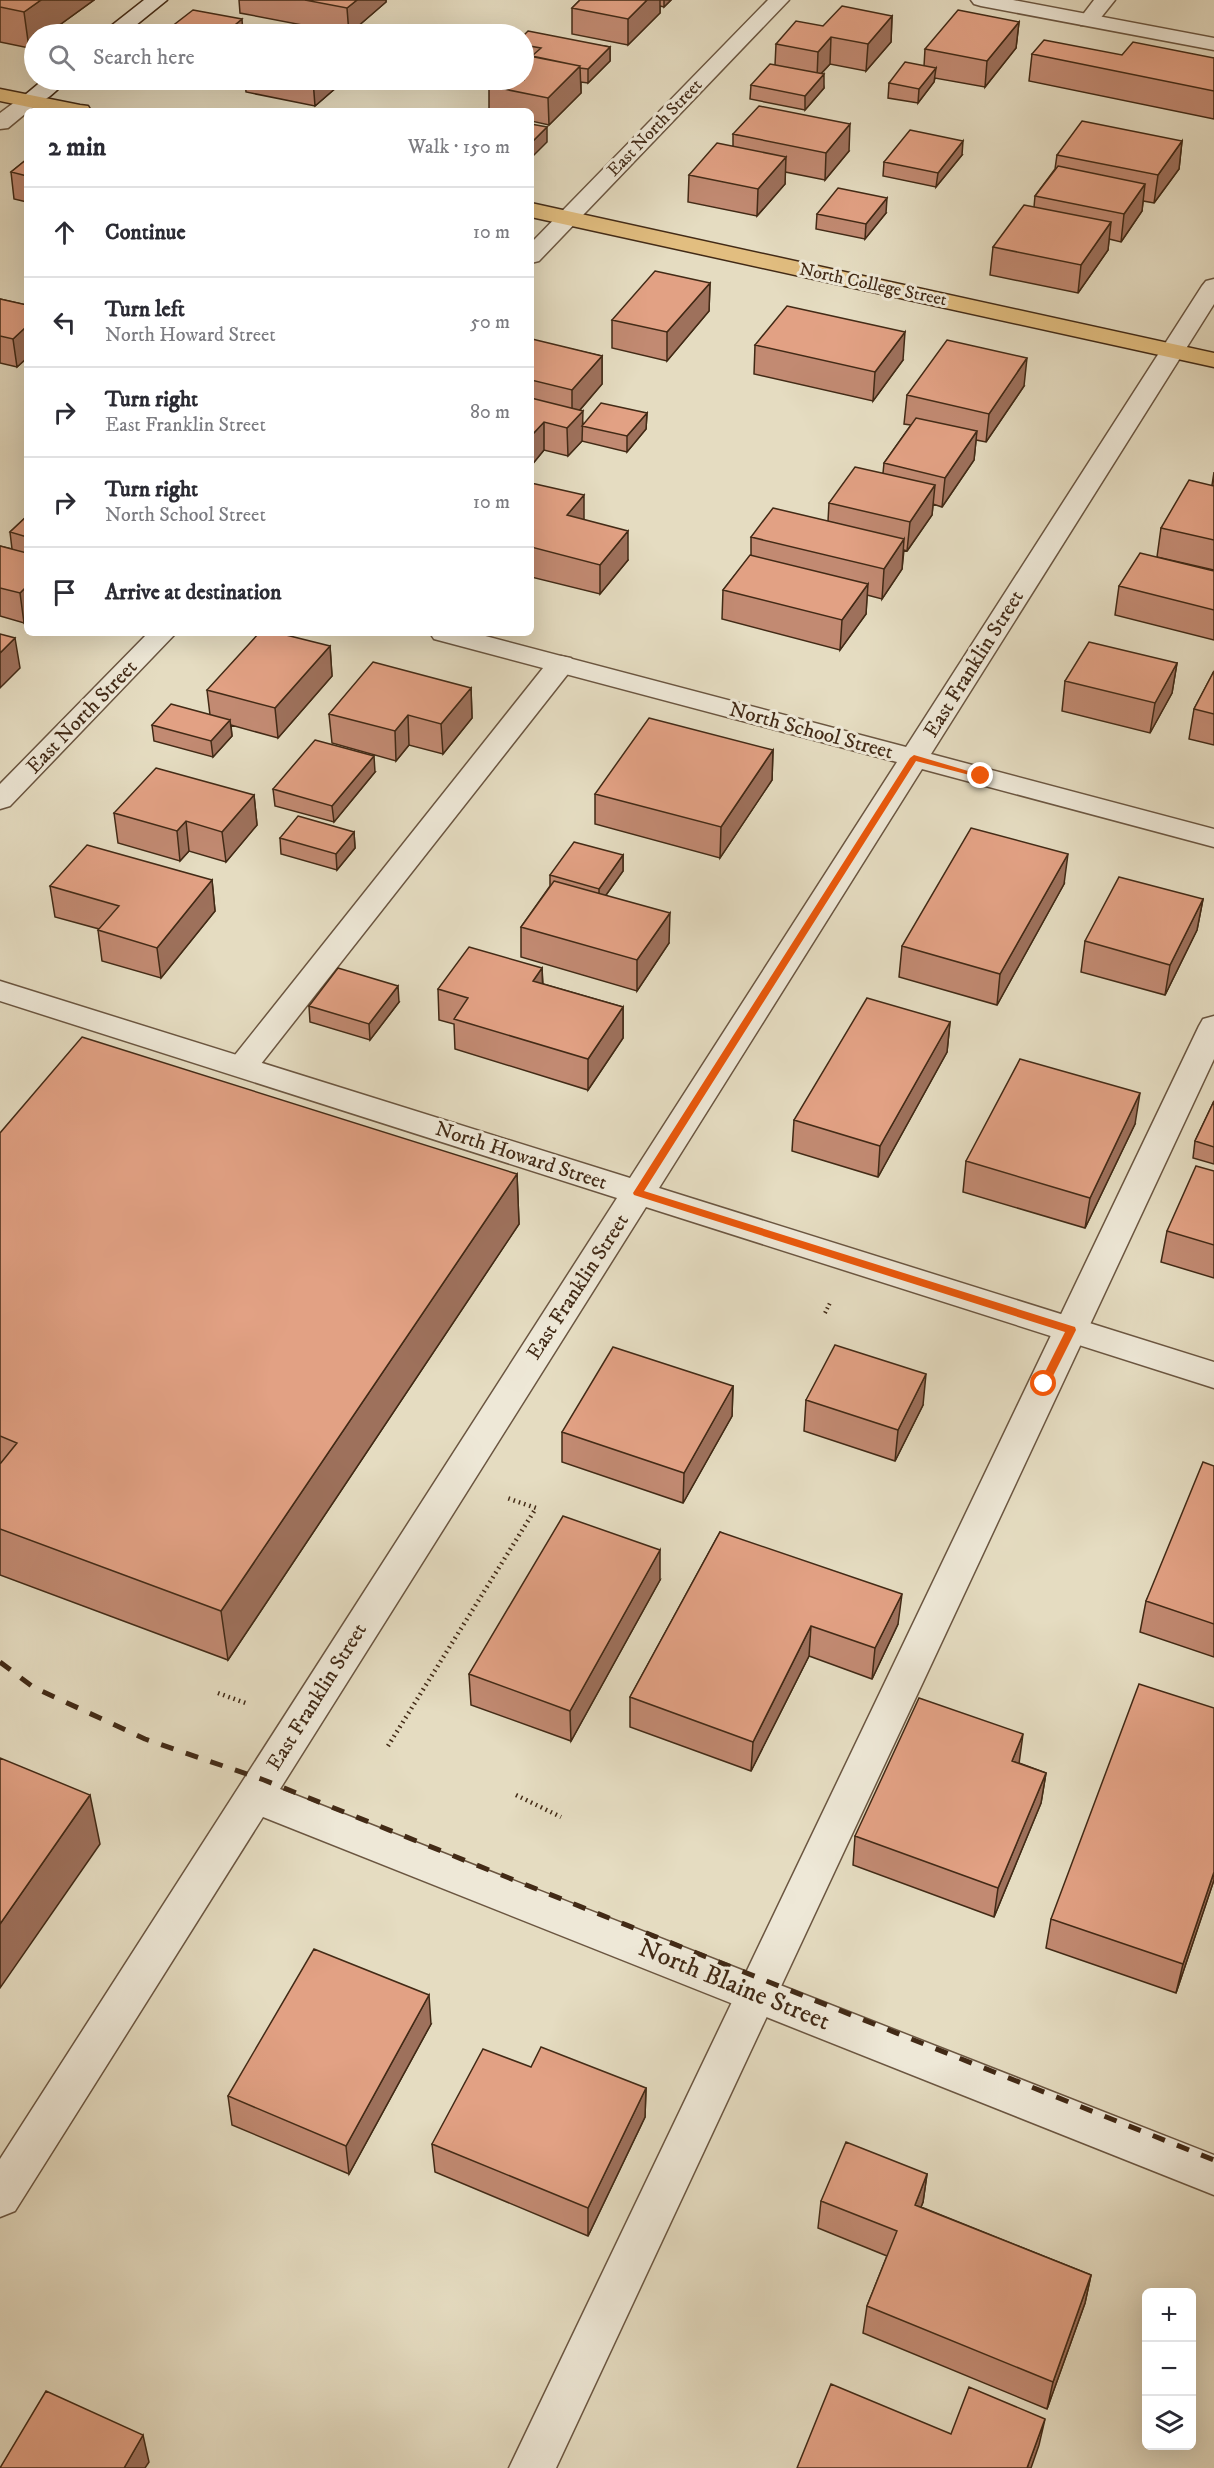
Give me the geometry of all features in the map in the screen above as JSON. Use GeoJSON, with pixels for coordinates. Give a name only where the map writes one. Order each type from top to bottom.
{"type":"FeatureCollection","features":[{"type":"Feature","properties":{"kind":"main road"},"geometry":{"type":"LineString","coordinates":[[0,94],[66,108]]}},
{"type":"Feature","properties":{"kind":"main road","name":"North College Street"},"geometry":{"type":"LineString","coordinates":[[534,211],[1214,360]]}},
{"type":"Feature","properties":{"kind":"street"},"geometry":{"type":"LineString","coordinates":[[126,24],[157,0]]}},
{"type":"Feature","properties":{"kind":"street","name":"East North Street"},"geometry":{"type":"LineString","coordinates":[[534,253],[779,0]]}},
{"type":"Feature","properties":{"kind":"street"},"geometry":{"type":"LineString","coordinates":[[981,0],[1214,45]]}},
{"type":"Feature","properties":{"kind":"street"},"geometry":{"type":"LineString","coordinates":[[1088,21],[1105,0]]}},
{"type":"Feature","properties":{"kind":"street"},"geometry":{"type":"LineString","coordinates":[[0,123],[43,90]]}},
{"type":"Feature","properties":{"kind":"street","name":"East Franklin Street"},"geometry":{"type":"LineString","coordinates":[[0,2196],[1214,286]]}},
{"type":"Feature","properties":{"kind":"street","name":"East North Street"},"geometry":{"type":"LineString","coordinates":[[0,800],[160,636]]}},
{"type":"Feature","properties":{"kind":"street","name":"North School Street"},"geometry":{"type":"LineString","coordinates":[[454,636],[1214,838]]}},
{"type":"Feature","properties":{"kind":"street"},"geometry":{"type":"LineString","coordinates":[[242,1067],[561,664]]}},
{"type":"Feature","properties":{"kind":"street","name":"North Howard Street"},"geometry":{"type":"LineString","coordinates":[[0,991],[1214,1375]]}},
{"type":"Feature","properties":{"kind":"street"},"geometry":{"type":"LineString","coordinates":[[532,2468],[1214,1026]]}},
{"type":"Feature","properties":{"kind":"street","name":"North Blaine Street"},"geometry":{"type":"LineString","coordinates":[[254,1796],[1214,2175]]}},
{"type":"Feature","properties":{"kind":"path"},"geometry":{"type":"LineString","coordinates":[[388,1746],[536,1508]]}},
{"type":"Feature","properties":{"kind":"path"},"geometry":{"type":"LineString","coordinates":[[516,1795],[561,1817]]}},
{"type":"Feature","properties":{"kind":"building"},"geometry":{"type":"Polygon","coordinates":[[[0,0],[41,0],[24,12],[0,7],[0,0]]]}},
{"type":"Feature","properties":{"kind":"building"},"geometry":{"type":"Polygon","coordinates":[[[305,0],[357,0],[347,8],[305,0]]]}},
{"type":"Feature","properties":{"kind":"building"},"geometry":{"type":"Polygon","coordinates":[[[580,0],[647,0],[628,19],[572,8],[580,0]]]}},
{"type":"Feature","properties":{"kind":"building"},"geometry":{"type":"Polygon","coordinates":[[[842,6],[892,16],[868,44],[831,37],[818,52],[776,44],[796,21],[823,26],[842,6]]]}},
{"type":"Feature","properties":{"kind":"building"},"geometry":{"type":"Polygon","coordinates":[[[193,10],[242,19],[236,24],[175,24],[193,10]]]}},
{"type":"Feature","properties":{"kind":"building"},"geometry":{"type":"Polygon","coordinates":[[[958,10],[1019,22],[987,61],[925,49],[958,10]]]}},
{"type":"Feature","properties":{"kind":"building"},"geometry":{"type":"Polygon","coordinates":[[[534,32],[610,47],[588,69],[534,56],[541,48],[534,47],[534,32]]]}},
{"type":"Feature","properties":{"kind":"building"},"geometry":{"type":"Polygon","coordinates":[[[1044,40],[1122,55],[1133,42],[1214,58],[1214,91],[1032,54],[1044,40]]]}},
{"type":"Feature","properties":{"kind":"building"},"geometry":{"type":"Polygon","coordinates":[[[534,57],[580,66],[548,98],[509,90],[534,90],[534,57]]]}},
{"type":"Feature","properties":{"kind":"building"},"geometry":{"type":"Polygon","coordinates":[[[905,62],[936,68],[919,89],[889,83],[905,62]]]}},
{"type":"Feature","properties":{"kind":"building"},"geometry":{"type":"Polygon","coordinates":[[[770,64],[824,74],[805,96],[751,85],[770,64]]]}},
{"type":"Feature","properties":{"kind":"building"},"geometry":{"type":"Polygon","coordinates":[[[759,106],[850,124],[826,153],[733,134],[759,106]]]}},
{"type":"Feature","properties":{"kind":"building"},"geometry":{"type":"Polygon","coordinates":[[[1082,121],[1182,141],[1158,175],[1057,155],[1082,121]]]}},
{"type":"Feature","properties":{"kind":"building"},"geometry":{"type":"Polygon","coordinates":[[[534,125],[547,127],[534,140],[534,125]]]}},
{"type":"Feature","properties":{"kind":"building"},"geometry":{"type":"Polygon","coordinates":[[[910,130],[963,141],[938,173],[884,162],[910,130]]]}},
{"type":"Feature","properties":{"kind":"building"},"geometry":{"type":"Polygon","coordinates":[[[717,143],[786,157],[758,189],[689,175],[717,143]]]}},
{"type":"Feature","properties":{"kind":"building"},"geometry":{"type":"Polygon","coordinates":[[[24,161],[24,175],[11,172],[24,161]]]}},
{"type":"Feature","properties":{"kind":"building"},"geometry":{"type":"Polygon","coordinates":[[[1058,166],[1145,184],[1124,214],[1035,196],[1058,166]]]}},
{"type":"Feature","properties":{"kind":"building"},"geometry":{"type":"Polygon","coordinates":[[[838,188],[887,198],[866,224],[817,214],[838,188]]]}},
{"type":"Feature","properties":{"kind":"building"},"geometry":{"type":"Polygon","coordinates":[[[1024,205],[1111,222],[1081,265],[993,247],[1024,205]]]}},
{"type":"Feature","properties":{"kind":"building"},"geometry":{"type":"Polygon","coordinates":[[[655,271],[710,283],[667,332],[612,320],[655,271]]]}},
{"type":"Feature","properties":{"kind":"building"},"geometry":{"type":"Polygon","coordinates":[[[0,299],[24,304],[24,329],[13,339],[0,336],[0,299]]]}},
{"type":"Feature","properties":{"kind":"building"},"geometry":{"type":"Polygon","coordinates":[[[787,306],[905,332],[875,372],[755,345],[787,306]]]}},
{"type":"Feature","properties":{"kind":"building"},"geometry":{"type":"Polygon","coordinates":[[[534,339],[602,356],[572,390],[534,381],[534,339]]]}},
{"type":"Feature","properties":{"kind":"building"},"geometry":{"type":"Polygon","coordinates":[[[947,340],[1027,358],[989,414],[907,395],[947,340]]]}},
{"type":"Feature","properties":{"kind":"building"},"geometry":{"type":"Polygon","coordinates":[[[534,399],[583,411],[567,428],[544,422],[534,433],[534,399]]]}},
{"type":"Feature","properties":{"kind":"building"},"geometry":{"type":"Polygon","coordinates":[[[601,403],[647,413],[627,436],[582,426],[601,403]]]}},
{"type":"Feature","properties":{"kind":"building"},"geometry":{"type":"Polygon","coordinates":[[[916,418],[977,431],[945,478],[884,463],[916,418]]]}},
{"type":"Feature","properties":{"kind":"building"},"geometry":{"type":"Polygon","coordinates":[[[855,467],[935,485],[910,522],[829,503],[855,467]]]}},
{"type":"Feature","properties":{"kind":"building"},"geometry":{"type":"Polygon","coordinates":[[[1189,480],[1214,486],[1214,540],[1161,528],[1189,480]]]}},
{"type":"Feature","properties":{"kind":"building"},"geometry":{"type":"Polygon","coordinates":[[[534,484],[584,495],[567,515],[628,531],[600,565],[534,548],[534,484]]]}},
{"type":"Feature","properties":{"kind":"building"},"geometry":{"type":"Polygon","coordinates":[[[773,508],[904,539],[884,569],[751,537],[773,508]]]}},
{"type":"Feature","properties":{"kind":"building"},"geometry":{"type":"Polygon","coordinates":[[[24,519],[24,536],[10,532],[24,519]]]}},
{"type":"Feature","properties":{"kind":"building"},"geometry":{"type":"Polygon","coordinates":[[[0,546],[24,552],[24,589],[20,593],[0,588],[0,546]]]}},
{"type":"Feature","properties":{"kind":"building"},"geometry":{"type":"Polygon","coordinates":[[[1140,553],[1214,571],[1214,610],[1119,586],[1140,553]]]}},
{"type":"Feature","properties":{"kind":"building"},"geometry":{"type":"Polygon","coordinates":[[[750,555],[868,584],[842,620],[723,590],[750,555]]]}},
{"type":"Feature","properties":{"kind":"building"},"geometry":{"type":"Polygon","coordinates":[[[0,634],[15,638],[0,653],[0,634]]]}},
{"type":"Feature","properties":{"kind":"building"},"geometry":{"type":"Polygon","coordinates":[[[256,636],[290,636],[330,646],[275,708],[207,690],[256,636]]]}},
{"type":"Feature","properties":{"kind":"building"},"geometry":{"type":"Polygon","coordinates":[[[1089,642],[1177,663],[1155,703],[1065,681],[1089,642]]]}},
{"type":"Feature","properties":{"kind":"building"},"geometry":{"type":"Polygon","coordinates":[[[373,662],[471,688],[441,724],[408,715],[395,731],[329,714],[373,662]]]}},
{"type":"Feature","properties":{"kind":"building"},"geometry":{"type":"Polygon","coordinates":[[[1214,671],[1214,714],[1194,709],[1214,671]]]}},
{"type":"Feature","properties":{"kind":"building"},"geometry":{"type":"Polygon","coordinates":[[[171,704],[230,720],[211,741],[152,725],[171,704]]]}},
{"type":"Feature","properties":{"kind":"building"},"geometry":{"type":"Polygon","coordinates":[[[649,718],[773,750],[721,827],[595,794],[649,718]]]}},
{"type":"Feature","properties":{"kind":"building"},"geometry":{"type":"Polygon","coordinates":[[[315,740],[374,756],[332,806],[273,789],[315,740]]]}},
{"type":"Feature","properties":{"kind":"building"},"geometry":{"type":"Polygon","coordinates":[[[156,768],[254,795],[222,832],[186,821],[177,831],[114,813],[156,768]]]}},
{"type":"Feature","properties":{"kind":"building"},"geometry":{"type":"Polygon","coordinates":[[[298,816],[354,832],[336,854],[280,838],[298,816]]]}},
{"type":"Feature","properties":{"kind":"building"},"geometry":{"type":"Polygon","coordinates":[[[971,828],[1068,854],[1000,974],[902,946],[971,828]]]}},
{"type":"Feature","properties":{"kind":"building"},"geometry":{"type":"Polygon","coordinates":[[[574,842],[623,855],[599,889],[550,875],[574,842]]]}},
{"type":"Feature","properties":{"kind":"building"},"geometry":{"type":"Polygon","coordinates":[[[87,845],[212,880],[157,948],[98,930],[119,906],[50,886],[87,845]]]}},
{"type":"Feature","properties":{"kind":"building"},"geometry":{"type":"Polygon","coordinates":[[[1119,877],[1203,899],[1170,965],[1085,941],[1119,877]]]}},
{"type":"Feature","properties":{"kind":"building"},"geometry":{"type":"Polygon","coordinates":[[[554,881],[670,913],[637,960],[521,927],[554,881]]]}},
{"type":"Feature","properties":{"kind":"building"},"geometry":{"type":"Polygon","coordinates":[[[469,947],[542,968],[533,981],[623,1007],[588,1059],[454,1019],[468,998],[438,989],[469,947]]]}},
{"type":"Feature","properties":{"kind":"building"},"geometry":{"type":"Polygon","coordinates":[[[338,968],[398,986],[369,1024],[309,1006],[338,968]]]}},
{"type":"Feature","properties":{"kind":"building"},"geometry":{"type":"Polygon","coordinates":[[[867,998],[950,1022],[880,1146],[794,1120],[867,998]]]}},
{"type":"Feature","properties":{"kind":"building"},"geometry":{"type":"Polygon","coordinates":[[[82,1037],[517,1174],[221,1611],[0,1529],[0,1464],[17,1443],[0,1436],[0,1133],[82,1037]]]}},
{"type":"Feature","properties":{"kind":"building"},"geometry":{"type":"Polygon","coordinates":[[[1020,1059],[1140,1093],[1090,1198],[966,1161],[1020,1059]]]}},
{"type":"Feature","properties":{"kind":"building"},"geometry":{"type":"Polygon","coordinates":[[[1214,1101],[1214,1147],[1195,1141],[1214,1101]]]}},
{"type":"Feature","properties":{"kind":"building"},"geometry":{"type":"Polygon","coordinates":[[[1196,1166],[1214,1171],[1214,1245],[1167,1231],[1196,1166]]]}},
{"type":"Feature","properties":{"kind":"building"},"geometry":{"type":"Polygon","coordinates":[[[835,1345],[926,1374],[898,1430],[806,1400],[835,1345]]]}},
{"type":"Feature","properties":{"kind":"building"},"geometry":{"type":"Polygon","coordinates":[[[613,1347],[733,1386],[684,1473],[562,1432],[613,1347]]]}},
{"type":"Feature","properties":{"kind":"building"},"geometry":{"type":"Polygon","coordinates":[[[1203,1462],[1214,1466],[1214,1624],[1146,1601],[1203,1462]]]}},
{"type":"Feature","properties":{"kind":"building"},"geometry":{"type":"Polygon","coordinates":[[[563,1516],[660,1550],[570,1711],[469,1674],[563,1516]]]}},
{"type":"Feature","properties":{"kind":"building"},"geometry":{"type":"Polygon","coordinates":[[[720,1532],[902,1594],[875,1648],[811,1626],[753,1742],[630,1697],[720,1532]]]}},
{"type":"Feature","properties":{"kind":"building"},"geometry":{"type":"Polygon","coordinates":[[[1139,1684],[1214,1708],[1214,1872],[1183,1964],[1051,1919],[1139,1684]]]}},
{"type":"Feature","properties":{"kind":"building"},"geometry":{"type":"Polygon","coordinates":[[[919,1698],[1023,1734],[1012,1761],[1046,1773],[998,1888],[855,1836],[919,1698]]]}},
{"type":"Feature","properties":{"kind":"building"},"geometry":{"type":"Polygon","coordinates":[[[0,1758],[90,1795],[0,1924],[0,1758]]]}},
{"type":"Feature","properties":{"kind":"building"},"geometry":{"type":"Polygon","coordinates":[[[314,1949],[429,1995],[346,2146],[228,2096],[314,1949]]]}},
{"type":"Feature","properties":{"kind":"building"},"geometry":{"type":"Polygon","coordinates":[[[541,2047],[646,2088],[588,2208],[432,2144],[483,2049],[531,2067],[541,2047]]]}},
{"type":"Feature","properties":{"kind":"building"},"geometry":{"type":"Polygon","coordinates":[[[846,2142],[927,2174],[915,2205],[1091,2275],[1053,2382],[867,2306],[897,2231],[821,2201],[846,2142]]]}},
{"type":"Feature","properties":{"kind":"building"},"geometry":{"type":"Polygon","coordinates":[[[831,2384],[951,2434],[969,2387],[1045,2419],[1027,2468],[797,2468],[831,2384]]]}},
{"type":"Feature","properties":{"kind":"building"},"geometry":{"type":"Polygon","coordinates":[[[46,2391],[143,2435],[124,2468],[0,2468],[46,2391]]]}},
{"type":"Feature","properties":{"kind":"railway"},"geometry":{"type":"LineString","coordinates":[[0,1662],[33,1687],[145,1739],[264,1780],[1214,2160]]}},
{"type":"Feature","properties":{"kind":"route"},"geometry":{"type":"LineString","coordinates":[[981,776],[914,758],[638,1193],[1071,1330],[1044,1384]]}}]}
